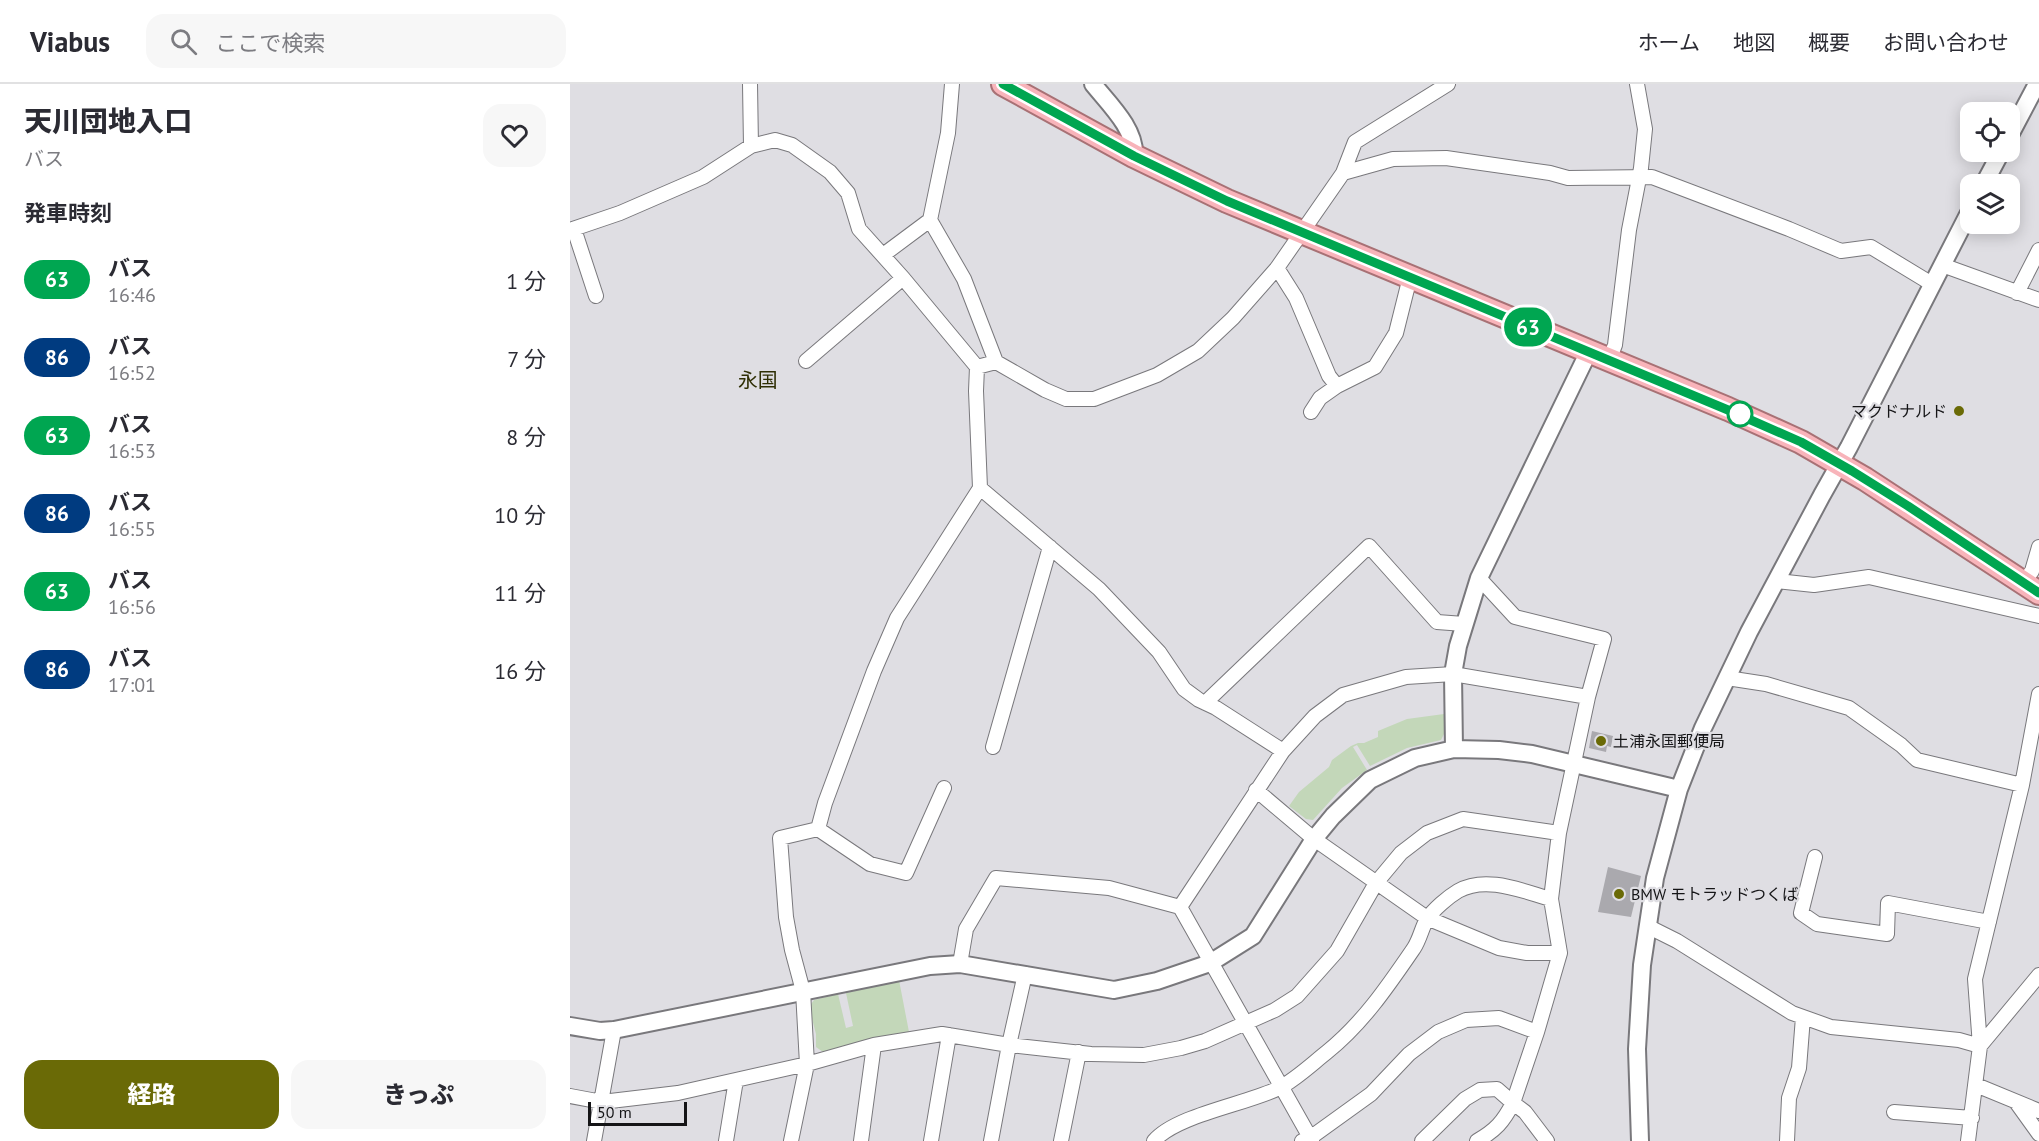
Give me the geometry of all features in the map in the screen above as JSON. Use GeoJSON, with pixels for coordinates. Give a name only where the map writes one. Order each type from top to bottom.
{"type":"FeatureCollection","features":[{"type":"Feature","properties":{"kind":"highway"},"geometry":{"type":"LineString","coordinates":[[1003,84],[1134,156],[1227,201],[1801,442],[1908,506],[2031,588]]}},
{"type":"Feature","properties":{"kind":"street"},"geometry":{"type":"LineString","coordinates":[[750,84],[751,146]]}},
{"type":"Feature","properties":{"kind":"street"},"geometry":{"type":"LineString","coordinates":[[952,84],[948,133],[930,220],[963,279],[996,362],[1045,390],[1066,399],[1094,399],[1157,375],[1198,351],[1233,318],[1277,268],[1343,173],[1355,142],[1448,84]]}},
{"type":"Feature","properties":{"kind":"street"},"geometry":{"type":"LineString","coordinates":[[1093,84],[1133,141],[1134,156]]}},
{"type":"Feature","properties":{"kind":"street"},"geometry":{"type":"LineString","coordinates":[[1454,749],[1453,674],[1458,646],[1479,578],[1599,356],[1615,345],[1629,230],[1645,129],[1637,84]]}},
{"type":"Feature","properties":{"kind":"street"},"geometry":{"type":"LineString","coordinates":[[2020,116],[2037,84]]}},
{"type":"Feature","properties":{"kind":"street"},"geometry":{"type":"LineString","coordinates":[[1093,134],[1100,132],[1106,124],[1111,107]]}},
{"type":"Feature","properties":{"kind":"street"},"geometry":{"type":"LineString","coordinates":[[596,296],[573,225],[620,213],[703,177],[751,146],[775,140],[792,145],[830,172],[848,193],[859,229],[977,367],[980,488],[897,618],[874,671],[825,803],[818,829]]}},
{"type":"Feature","properties":{"kind":"street"},"geometry":{"type":"LineString","coordinates":[[1343,173],[1393,159],[1414,157],[1446,158],[1550,173],[1568,178],[1652,177],[1841,251],[1871,247],[1932,284]]}},
{"type":"Feature","properties":{"kind":"street"},"geometry":{"type":"LineString","coordinates":[[883,255],[930,220]]}},
{"type":"Feature","properties":{"kind":"street"},"geometry":{"type":"LineString","coordinates":[[1640,1141],[1637,1049],[1639,1001],[1655,878],[1679,789],[1703,728],[1727,678],[1960,230]]}},
{"type":"Feature","properties":{"kind":"street"},"geometry":{"type":"LineString","coordinates":[[2017,293],[2039,250]]}},
{"type":"Feature","properties":{"kind":"street"},"geometry":{"type":"LineString","coordinates":[[1942,265],[2039,300]]}},
{"type":"Feature","properties":{"kind":"street"},"geometry":{"type":"LineString","coordinates":[[1277,268],[1296,298],[1329,376],[1337,386]]}},
{"type":"Feature","properties":{"kind":"street"},"geometry":{"type":"LineString","coordinates":[[1311,412],[1320,398],[1337,386],[1375,367],[1396,333],[1410,277]]}},
{"type":"Feature","properties":{"kind":"street"},"geometry":{"type":"LineString","coordinates":[[806,361],[903,278]]}},
{"type":"Feature","properties":{"kind":"street"},"geometry":{"type":"LineString","coordinates":[[977,367],[996,362]]}},
{"type":"Feature","properties":{"kind":"street"},"geometry":{"type":"LineString","coordinates":[[980,488],[1099,589],[1160,652],[1184,689],[1283,751]]}},
{"type":"Feature","properties":{"kind":"street"},"geometry":{"type":"LineString","coordinates":[[1205,703],[1369,546],[1437,622],[1464,624]]}},
{"type":"Feature","properties":{"kind":"street"},"geometry":{"type":"LineString","coordinates":[[993,747],[1050,547]]}},
{"type":"Feature","properties":{"kind":"street"},"geometry":{"type":"LineString","coordinates":[[2031,588],[2032,571],[2039,547]]}},
{"type":"Feature","properties":{"kind":"street"},"geometry":{"type":"LineString","coordinates":[[1777,581],[1814,585],[1869,577],[2039,616]]}},
{"type":"Feature","properties":{"kind":"street"},"geometry":{"type":"LineString","coordinates":[[1477,1141],[1491,1133],[1504,1120],[1513,1103],[1560,952],[1551,899],[1559,833],[1588,697],[1604,639],[1515,617],[1479,578]]}},
{"type":"Feature","properties":{"kind":"street"},"geometry":{"type":"LineString","coordinates":[[1180,907],[1283,751],[1315,716],[1343,696],[1406,677],[1453,674],[1588,697]]}},
{"type":"Feature","properties":{"kind":"street"},"geometry":{"type":"LineString","coordinates":[[1727,678],[1766,684],[1849,708],[1901,745],[1917,760],[2022,785]]}},
{"type":"Feature","properties":{"kind":"street"},"geometry":{"type":"LineString","coordinates":[[1968,1141],[1980,1047],[1975,979],[2022,785],[2039,694]]}},
{"type":"Feature","properties":{"kind":"street"},"geometry":{"type":"LineString","coordinates":[[570,1026],[614,1030],[930,966],[960,964],[1114,990],[1157,981],[1210,963],[1253,936],[1314,839],[1370,780],[1415,758],[1454,749],[1521,753],[1573,763],[1679,789]]}},
{"type":"Feature","properties":{"kind":"street"},"geometry":{"type":"LineString","coordinates":[[791,1141],[807,1064],[803,991],[786,917],[780,838],[818,829],[870,864],[906,873],[944,788]]}},
{"type":"Feature","properties":{"kind":"street"},"geometry":{"type":"LineString","coordinates":[[1256,790],[1314,839],[1427,918],[1499,948],[1527,953],[1560,952]]}},
{"type":"Feature","properties":{"kind":"street"},"geometry":{"type":"LineString","coordinates":[[570,1096],[602,1102],[678,1093],[807,1064],[874,1045],[942,1034],[1009,1045],[1079,1052],[1144,1054],[1181,1048],[1204,1041],[1275,1010],[1297,996],[1336,951],[1376,883],[1401,853],[1427,833],[1463,819],[1559,833]]}},
{"type":"Feature","properties":{"kind":"street"},"geometry":{"type":"LineString","coordinates":[[1815,857],[1801,913],[1817,924],[1887,934],[1888,903],[1989,922]]}},
{"type":"Feature","properties":{"kind":"street"},"geometry":{"type":"LineString","coordinates":[[960,964],[966,929],[996,878],[1109,888],[1180,907],[1308,1140],[1371,1095],[1408,1054],[1438,1032],[1466,1020],[1499,1018],[1536,1032]]}},
{"type":"Feature","properties":{"kind":"street"},"geometry":{"type":"LineString","coordinates":[[1154,1141],[1181,1123],[1281,1088],[1354,1029],[1378,1001],[1417,945],[1427,918],[1458,891],[1477,884],[1494,885],[1551,899]]}},
{"type":"Feature","properties":{"kind":"street"},"geometry":{"type":"LineString","coordinates":[[1649,927],[1677,941],[1792,1013],[1803,1017],[1831,1027],[1959,1040],[1980,1047]]}},
{"type":"Feature","properties":{"kind":"street"},"geometry":{"type":"LineString","coordinates":[[991,1141],[1025,974]]}},
{"type":"Feature","properties":{"kind":"street"},"geometry":{"type":"LineString","coordinates":[[1980,1047],[2039,975]]}},
{"type":"Feature","properties":{"kind":"street"},"geometry":{"type":"LineString","coordinates":[[1786,1141],[1789,1098],[1799,1068],[1803,1017]]}},
{"type":"Feature","properties":{"kind":"street"},"geometry":{"type":"LineString","coordinates":[[594,1141],[614,1030]]}},
{"type":"Feature","properties":{"kind":"street"},"geometry":{"type":"LineString","coordinates":[[931,1141],[950,1035]]}},
{"type":"Feature","properties":{"kind":"street"},"geometry":{"type":"LineString","coordinates":[[861,1141],[874,1045]]}},
{"type":"Feature","properties":{"kind":"street"},"geometry":{"type":"LineString","coordinates":[[1061,1141],[1079,1052]]}},
{"type":"Feature","properties":{"kind":"street"},"geometry":{"type":"LineString","coordinates":[[726,1141],[736,1080]]}},
{"type":"Feature","properties":{"kind":"street"},"geometry":{"type":"LineString","coordinates":[[1976,1085],[2039,1111]]}},
{"type":"Feature","properties":{"kind":"street"},"geometry":{"type":"LineString","coordinates":[[1422,1141],[1465,1099],[1480,1090],[1497,1089],[1525,1112],[1547,1141]]}},
{"type":"Feature","properties":{"kind":"street"},"geometry":{"type":"LineString","coordinates":[[2016,1102],[2039,1134]]}},
{"type":"Feature","properties":{"kind":"street"},"geometry":{"type":"LineString","coordinates":[[1893,1112],[1971,1118]]}},
{"type":"Feature","properties":{"kind":"green space"},"geometry":{"type":"Polygon","coordinates":[[[1444,714],[1445,732],[1441,740],[1407,748],[1370,766],[1357,745],[1353,747],[1367,770],[1342,788],[1313,820],[1306,819],[1289,806],[1299,792],[1329,767],[1332,760],[1351,746],[1378,737],[1378,731],[1407,719],[1444,714]]]}},
{"type":"Feature","properties":{"kind":"green space"},"geometry":{"type":"Polygon","coordinates":[[[899,980],[909,1032],[823,1052],[816,1047],[816,1034],[809,1007],[814,1000],[838,994],[846,1028],[853,1026],[846,993],[899,980]]]}},
{"type":"Feature","properties":{"kind":"building"},"geometry":{"type":"Polygon","coordinates":[[[1592,731],[1613,736],[1611,747],[1607,746],[1606,752],[1589,748],[1592,731]]]}},
{"type":"Feature","properties":{"kind":"building","name":"BMW モトラッドつくば"},"geometry":{"type":"Polygon","coordinates":[[[1608,867],[1641,876],[1631,917],[1598,912],[1608,867]]]}},
{"type":"Feature","properties":{"kind":"bus line","name":"63"},"geometry":{"type":"LineString","coordinates":[[1003,84],[1158,169],[1227,201],[1589,351],[1801,442],[1908,506],[2039,593]]}},
{"type":"Feature","properties":{"kind":"place","name":"マクドナルド"},"geometry":{"type":"Point","coordinates":[1959,411]}},
{"type":"Feature","properties":{"kind":"place","name":"土浦永国郵便局"},"geometry":{"type":"Point","coordinates":[1601,741]}},
{"type":"Feature","properties":{"kind":"place","name":"BMW モトラッドつくば"},"geometry":{"type":"Point","coordinates":[1619,894]}},
{"type":"Feature","properties":{"kind":"district","name":"永国"},"geometry":{"type":"Point","coordinates":[758,380]}}]}
